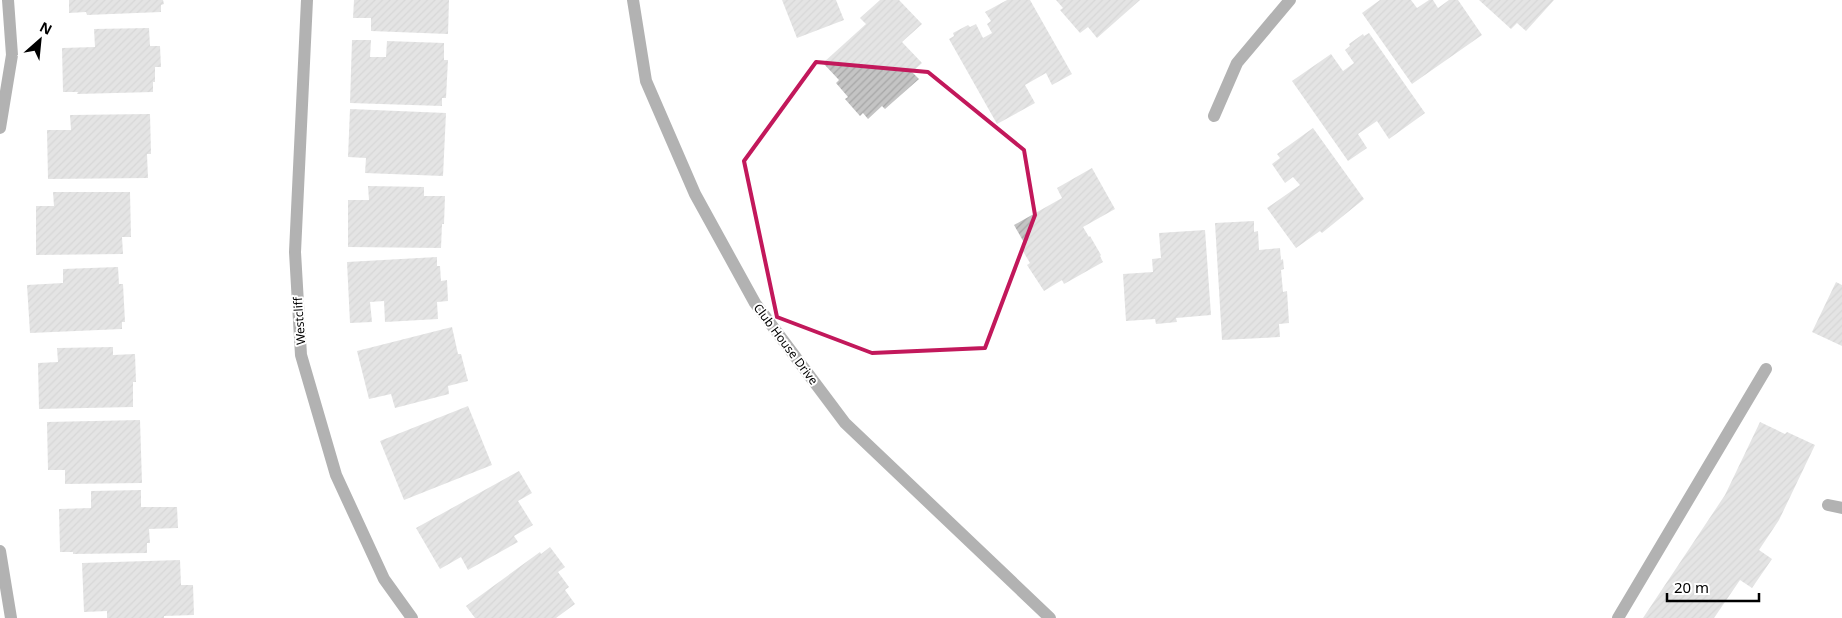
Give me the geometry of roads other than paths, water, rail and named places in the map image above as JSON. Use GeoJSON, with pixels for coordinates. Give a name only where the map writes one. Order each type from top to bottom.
{"type":"FeatureCollection","features":[{"type":"Feature","properties":{"kind":"street"},"geometry":{"type":"LineString","coordinates":[[0,128],[12,55],[8,0]]}},
{"type":"Feature","properties":{"kind":"street","name":"Westcliff"},"geometry":{"type":"LineString","coordinates":[[308,0],[294,252],[301,355],[336,475],[384,579],[412,618]]}},
{"type":"Feature","properties":{"kind":"street","name":"Club House Drive"},"geometry":{"type":"LineString","coordinates":[[633,0],[646,81],[696,194],[755,303],[845,423],[1050,618]]}},
{"type":"Feature","properties":{"kind":"street"},"geometry":{"type":"LineString","coordinates":[[1214,116],[1238,63],[1290,0]]}},
{"type":"Feature","properties":{"kind":"street"},"geometry":{"type":"LineString","coordinates":[[1618,618],[1766,369]]}},
{"type":"Feature","properties":{"kind":"street"},"geometry":{"type":"LineString","coordinates":[[1828,505],[1842,508]]}},
{"type":"Feature","properties":{"kind":"street"},"geometry":{"type":"LineString","coordinates":[[0,551],[11,618]]}}]}
